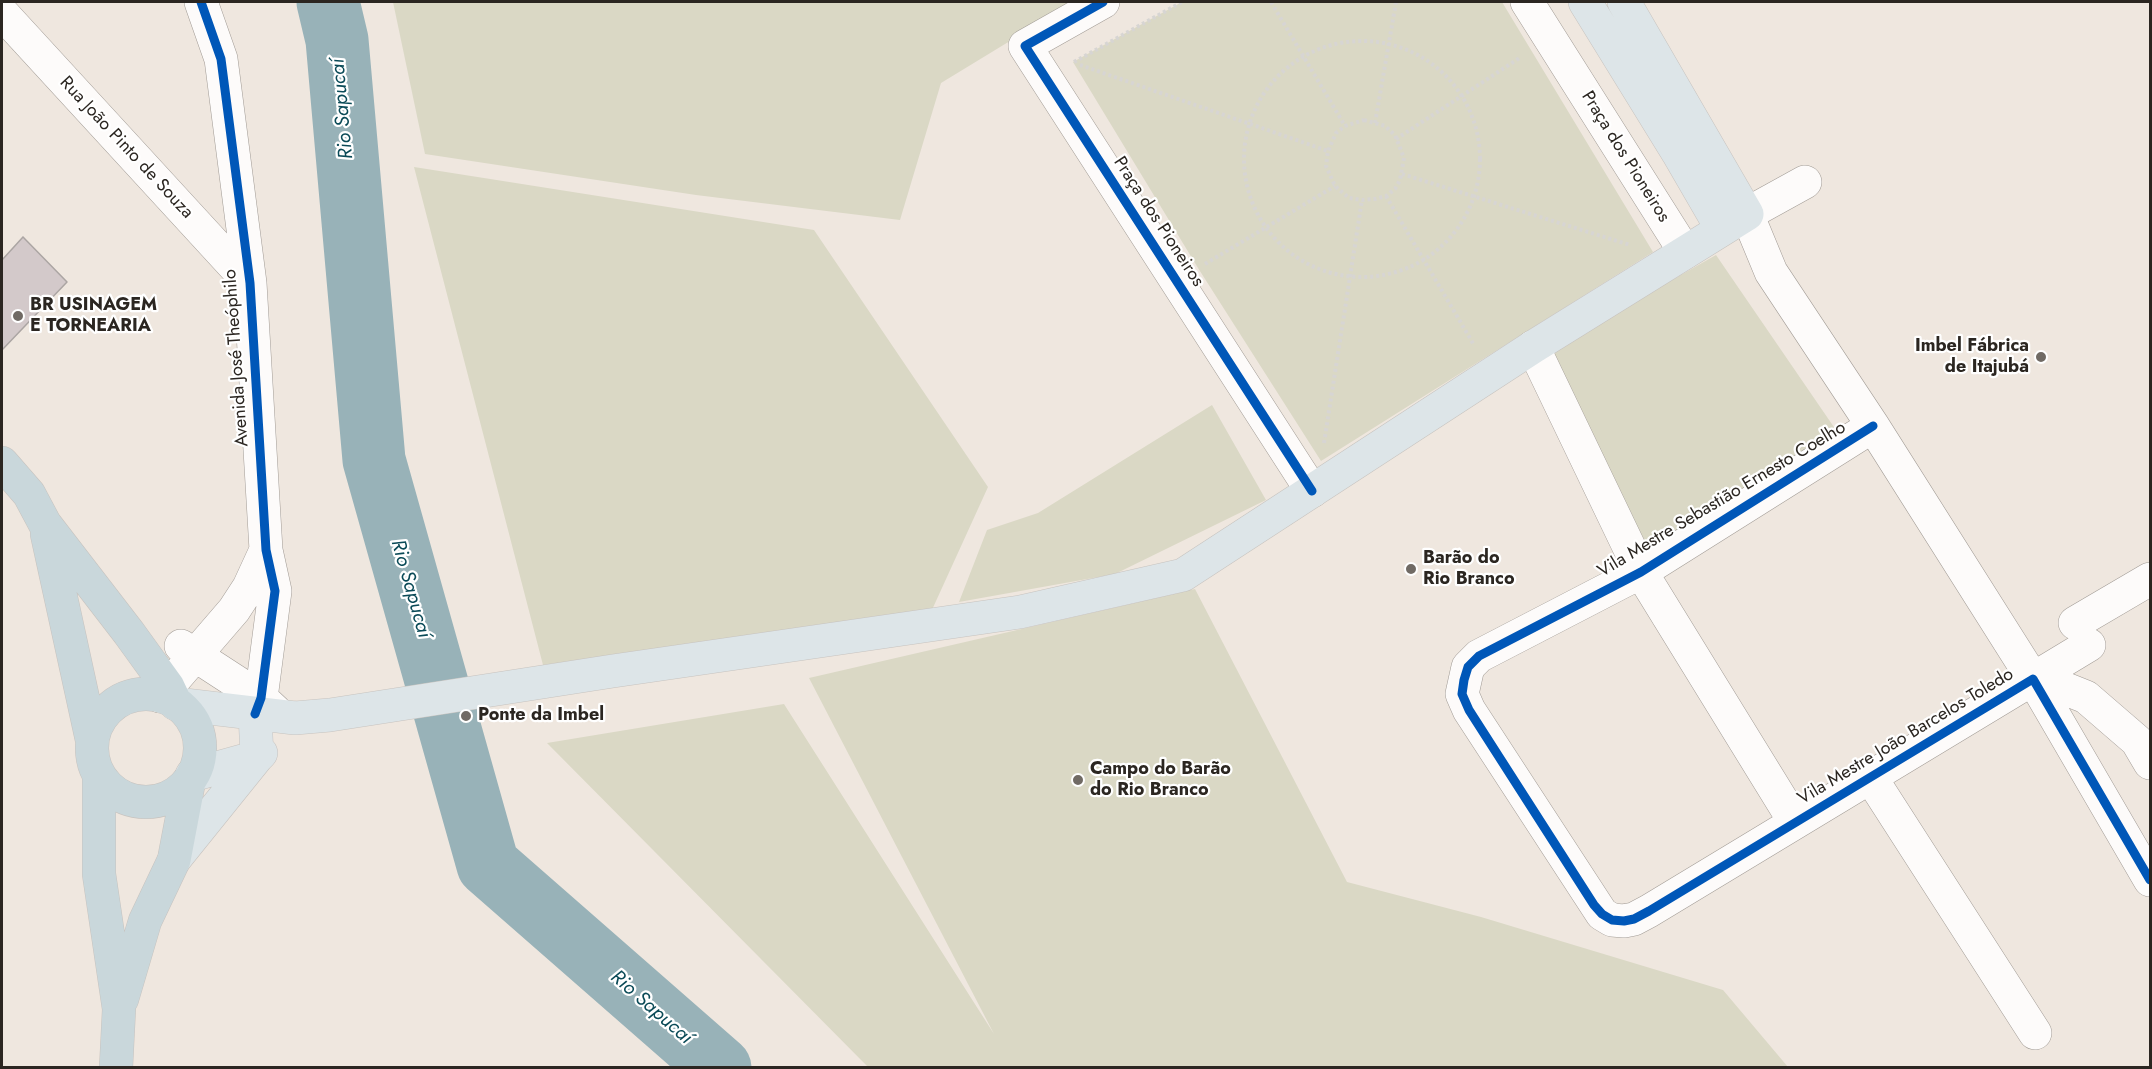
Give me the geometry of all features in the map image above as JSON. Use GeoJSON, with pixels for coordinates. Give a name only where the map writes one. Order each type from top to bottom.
{"type":"FeatureCollection","features":[{"type":"Feature","properties":{"kind":"highway"},"geometry":{"type":"LineString","coordinates":[[2,463],[29,494],[45,524],[129,633],[168,695],[189,716],[197,732],[200,750],[198,763],[191,778],[174,860],[145,921],[119,1010]]}},
{"type":"Feature","properties":{"kind":"highway"},"geometry":{"type":"LineString","coordinates":[[45,524],[92,740],[93,758],[99,776],[99,874],[119,1010],[116,1068]]}},
{"type":"Feature","properties":{"kind":"highway"},"geometry":{"type":"LineString","coordinates":[[92,740],[98,723],[108,709],[124,699],[141,694],[168,695]]}},
{"type":"Feature","properties":{"kind":"highway"},"geometry":{"type":"LineString","coordinates":[[99,776],[110,789],[122,796],[148,802],[174,795],[191,778]]}},
{"type":"Feature","properties":{"kind":"main road"},"geometry":{"type":"LineString","coordinates":[[1585,2],[1678,153],[1734,222]]}},
{"type":"Feature","properties":{"kind":"main road"},"geometry":{"type":"LineString","coordinates":[[1624,2],[1734,222]]}},
{"type":"Feature","properties":{"kind":"main road"},"geometry":{"type":"LineString","coordinates":[[168,695],[273,711],[330,715],[1020,612],[1183,575],[1533,347],[1734,222]]}},
{"type":"Feature","properties":{"kind":"main road"},"geometry":{"type":"LineString","coordinates":[[174,860],[257,757],[273,711]]}},
{"type":"Feature","properties":{"kind":"main road"},"geometry":{"type":"LineString","coordinates":[[191,778],[257,757]]}},
{"type":"Feature","properties":{"kind":"street","name":"Avenida José Theóphilo"},"geometry":{"type":"LineString","coordinates":[[201,2],[221,58],[250,283],[266,550],[274,591],[273,711]]}},
{"type":"Feature","properties":{"kind":"street","name":"Praça dos Pioneiros"},"geometry":{"type":"LineString","coordinates":[[1103,2],[1025,46],[1312,491]]}},
{"type":"Feature","properties":{"kind":"street","name":"Praça dos Pioneiros"},"geometry":{"type":"LineString","coordinates":[[1527,2],[1685,252]]}},
{"type":"Feature","properties":{"kind":"street","name":"Rua João Pinto de Souza"},"geometry":{"type":"LineString","coordinates":[[2,13],[250,283]]}},
{"type":"Feature","properties":{"kind":"street"},"geometry":{"type":"LineString","coordinates":[[1805,182],[1734,222],[1771,272],[1873,426],[2033,679],[2151,880]]}},
{"type":"Feature","properties":{"kind":"street","name":"Vila Mestre Sebastião Ernesto Coelho"},"geometry":{"type":"LineString","coordinates":[[1533,347],[1641,572],[1795,822],[1642,915],[1624,921],[1612,920],[1594,905],[1469,710],[1462,694],[1468,667],[1479,656],[1641,572],[1873,426]]}},
{"type":"Feature","properties":{"kind":"street","name":"Avenida José Theóphilo"},"geometry":{"type":"LineString","coordinates":[[168,695],[196,645],[234,610],[266,550]]}},
{"type":"Feature","properties":{"kind":"street","name":"Vila Mestre João Barcelos Toledo"},"geometry":{"type":"LineString","coordinates":[[1795,822],[2033,679],[2082,634],[2151,579]]}},
{"type":"Feature","properties":{"kind":"street"},"geometry":{"type":"LineString","coordinates":[[146,659],[196,645],[273,711]]}},
{"type":"Feature","properties":{"kind":"street"},"geometry":{"type":"LineString","coordinates":[[2033,679],[2086,698],[2137,741],[2151,763]]}},
{"type":"Feature","properties":{"kind":"street","name":"Vila Mestre João Barcelos Toledo"},"geometry":{"type":"LineString","coordinates":[[1871,778],[2035,1033]]}},
{"type":"Feature","properties":{"kind":"path"},"geometry":{"type":"LineString","coordinates":[[1073,62],[1182,2]]}},
{"type":"Feature","properties":{"kind":"path"},"geometry":{"type":"LineString","coordinates":[[1271,2],[1345,126]]}},
{"type":"Feature","properties":{"kind":"path"},"geometry":{"type":"LineString","coordinates":[[1375,123],[1396,2]]}},
{"type":"Feature","properties":{"kind":"path"},"geometry":{"type":"LineString","coordinates":[[1344,41],[1388,45],[1405,49],[1428,62],[1447,75],[1463,94],[1477,135],[1478,177],[1466,223],[1440,249],[1410,268],[1391,274],[1350,276],[1319,267],[1262,230],[1247,203],[1243,162],[1249,123],[1274,80],[1291,63],[1303,56],[1344,41]]}},
{"type":"Feature","properties":{"kind":"path"},"geometry":{"type":"LineString","coordinates":[[1396,139],[1523,56]]}},
{"type":"Feature","properties":{"kind":"path"},"geometry":{"type":"LineString","coordinates":[[1073,62],[1079,72]]}},
{"type":"Feature","properties":{"kind":"path"},"geometry":{"type":"LineString","coordinates":[[1073,62],[1328,151]]}},
{"type":"Feature","properties":{"kind":"path"},"geometry":{"type":"LineString","coordinates":[[1364,120],[1375,123],[1385,126],[1396,139],[1404,158],[1402,174],[1395,189],[1386,196],[1362,200],[1349,198],[1335,186],[1326,166],[1328,151],[1336,133],[1345,126],[1364,120]]}},
{"type":"Feature","properties":{"kind":"path"},"geometry":{"type":"LineString","coordinates":[[1402,174],[1630,245]]}},
{"type":"Feature","properties":{"kind":"path"},"geometry":{"type":"LineString","coordinates":[[1198,268],[1335,186]]}},
{"type":"Feature","properties":{"kind":"path"},"geometry":{"type":"LineString","coordinates":[[1386,196],[1476,348]]}},
{"type":"Feature","properties":{"kind":"path"},"geometry":{"type":"LineString","coordinates":[[1323,449],[1362,200]]}},
{"type":"Feature","properties":{"kind":"shaded area"},"geometry":{"type":"Polygon","coordinates":[[[393,2],[1074,2],[941,83],[900,220],[696,195],[425,154],[393,2]]]}},
{"type":"Feature","properties":{"kind":"shaded area"},"geometry":{"type":"Polygon","coordinates":[[[1182,2],[1502,2],[1653,252],[1321,461],[1198,268],[1073,62],[1182,2]]]}},
{"type":"Feature","properties":{"kind":"shaded area"},"geometry":{"type":"Polygon","coordinates":[[[414,167],[814,230],[988,487],[931,612],[543,665],[414,167]]]}},
{"type":"Feature","properties":{"kind":"shaded area"},"geometry":{"type":"Polygon","coordinates":[[[1716,255],[1838,433],[1634,558],[1549,350],[1716,255]]]}},
{"type":"Feature","properties":{"kind":"shaded area"},"geometry":{"type":"Polygon","coordinates":[[[1212,405],[1266,500],[1115,574],[959,602],[987,530],[1038,513],[1212,405]]]}},
{"type":"Feature","properties":{"kind":"shaded area"},"geometry":{"type":"Polygon","coordinates":[[[1195,589],[1347,882],[1481,917],[1723,990],[1788,1067],[868,1067],[547,743],[784,704],[994,1034],[809,678],[1195,589]]]}},
{"type":"Feature","properties":{"kind":"building","name":"BR USINAGEM E TORNEARIA"},"geometry":{"type":"Polygon","coordinates":[[[23,237],[67,282],[2,350],[2,260],[23,237]]]}},
{"type":"Feature","properties":{"kind":"waterway","name":"Rio Sapucaí"},"geometry":{"type":"LineString","coordinates":[[328,2],[337,40],[374,460],[488,865],[720,1068]]}},
{"type":"Feature","properties":{"kind":"cycle path"},"geometry":{"type":"LineString","coordinates":[[201,2],[221,59],[250,283],[266,550],[275,591],[261,698],[255,714]]}},
{"type":"Feature","properties":{"kind":"cycle path"},"geometry":{"type":"LineString","coordinates":[[1103,2],[1025,46],[1312,491]]}},
{"type":"Feature","properties":{"kind":"cycle path"},"geometry":{"type":"LineString","coordinates":[[1873,426],[1641,572],[1479,656],[1468,667],[1464,680],[1462,694],[1469,710],[1594,905],[1612,920],[1634,919],[1649,911],[2033,679],[2150,880]]}},
{"type":"Feature","properties":{"kind":"place","name":"BR USINAGEM E TORNEARIA"},"geometry":{"type":"Point","coordinates":[18,316]}},
{"type":"Feature","properties":{"kind":"place","name":"Imbel Fábrica de Itajubá"},"geometry":{"type":"Point","coordinates":[2041,357]}},
{"type":"Feature","properties":{"kind":"place","name":"Barão do Rio Branco"},"geometry":{"type":"Point","coordinates":[1411,569]}},
{"type":"Feature","properties":{"kind":"place","name":"Ponte da Imbel"},"geometry":{"type":"Point","coordinates":[466,716]}},
{"type":"Feature","properties":{"kind":"place","name":"Campo do Barão do Rio Branco"},"geometry":{"type":"Point","coordinates":[1078,780]}}]}
